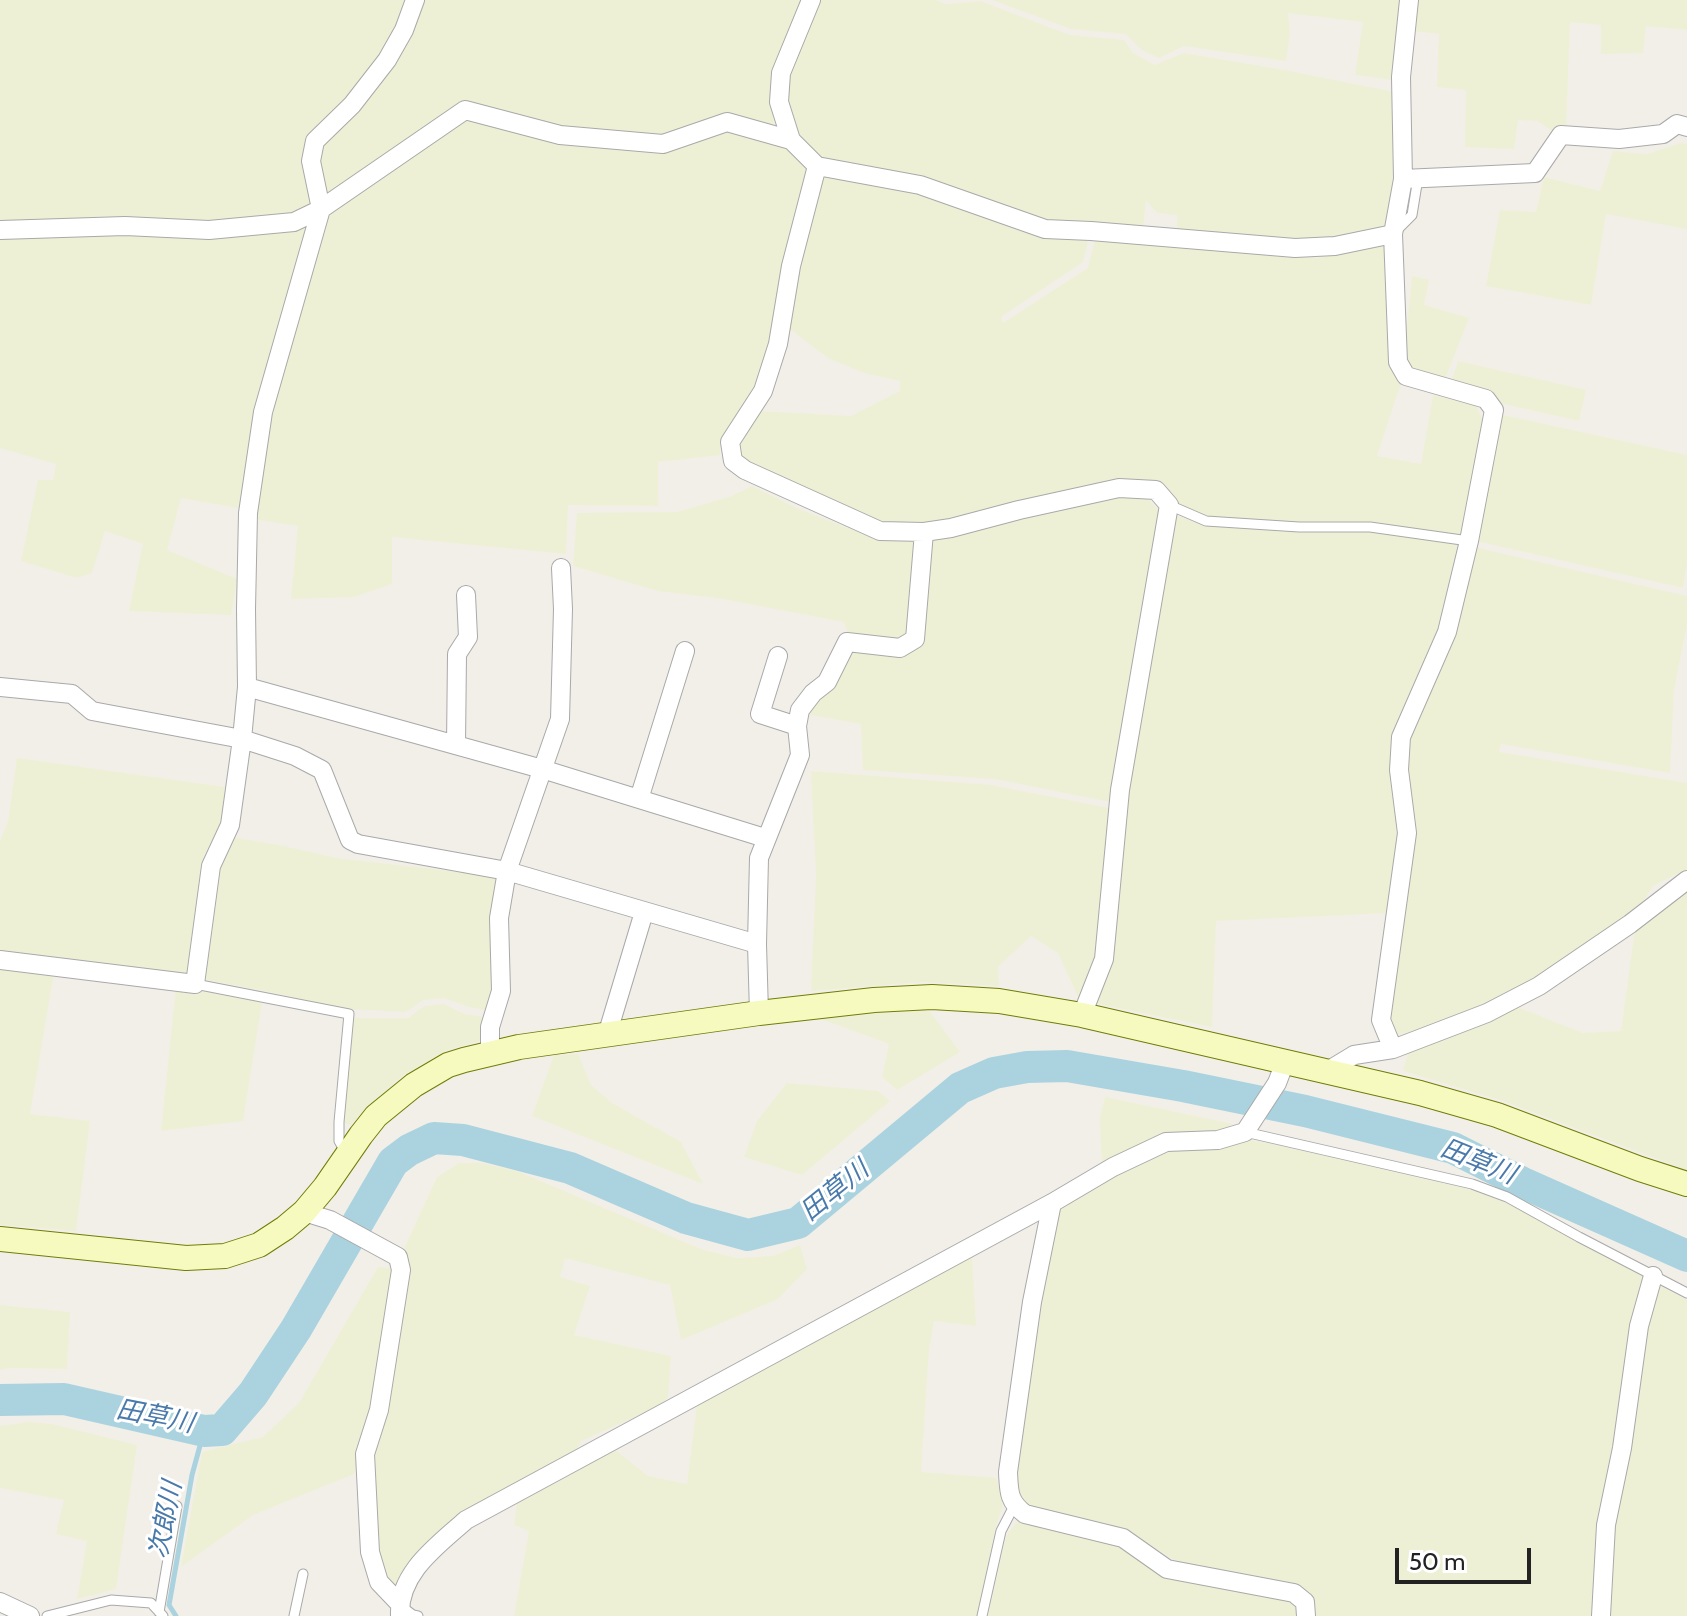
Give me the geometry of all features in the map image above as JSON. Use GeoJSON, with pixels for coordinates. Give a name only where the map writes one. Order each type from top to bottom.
{"type":"FeatureCollection","features":[{"type":"Feature","properties":{"kind":"street"},"geometry":{"type":"LineString","coordinates":[[0,960],[195,984],[211,866],[230,825],[242,739],[247,687],[248,513],[263,412],[321,209],[311,161],[315,141],[352,105],[387,60],[404,30],[415,0]]}},
{"type":"Feature","properties":{"kind":"street"},"geometry":{"type":"LineString","coordinates":[[811,0],[781,73],[779,102],[791,140],[817,166],[920,185],[1045,229],[1295,248],[1335,246],[1393,234]]}},
{"type":"Feature","properties":{"kind":"street"},"geometry":{"type":"LineString","coordinates":[[1393,1049],[1381,1020],[1407,833],[1399,770],[1401,737],[1447,632],[1469,541],[1494,410],[1486,399],[1406,376],[1398,362],[1393,234],[1411,178],[1401,77],[1409,0]]}},
{"type":"Feature","properties":{"kind":"street"},"geometry":{"type":"LineString","coordinates":[[0,230],[125,226],[209,230],[294,222],[321,209],[465,110],[560,135],[663,144],[727,122],[791,140]]}},
{"type":"Feature","properties":{"kind":"street"},"geometry":{"type":"LineString","coordinates":[[1411,178],[1535,173],[1561,135],[1619,139],[1663,134],[1677,124],[1687,127]]}},
{"type":"Feature","properties":{"kind":"street"},"geometry":{"type":"LineString","coordinates":[[817,166],[791,266],[778,344],[763,391],[730,442],[733,461],[745,470],[880,531],[924,532],[951,528],[1119,488],[1156,490],[1169,505],[1120,790],[1104,959],[1082,1015]]}},
{"type":"Feature","properties":{"kind":"street"},"geometry":{"type":"LineString","coordinates":[[759,1013],[759,858],[800,755],[797,726],[800,710],[813,693],[827,682],[847,642],[900,648],[915,639],[924,532]]}},
{"type":"Feature","properties":{"kind":"street"},"geometry":{"type":"LineString","coordinates":[[490,1053],[490,1027],[501,991],[499,918],[507,871],[560,719],[561,568]]}},
{"type":"Feature","properties":{"kind":"street"},"geometry":{"type":"LineString","coordinates":[[456,745],[457,654],[468,637],[466,595]]}},
{"type":"Feature","properties":{"kind":"street"},"geometry":{"type":"LineString","coordinates":[[639,799],[685,651]]}},
{"type":"Feature","properties":{"kind":"street"},"geometry":{"type":"LineString","coordinates":[[778,656],[760,714],[797,726]]}},
{"type":"Feature","properties":{"kind":"street"},"geometry":{"type":"LineString","coordinates":[[0,687],[72,694],[92,711],[242,739],[295,756],[322,770],[350,840],[358,844],[507,871],[757,944]]}},
{"type":"Feature","properties":{"kind":"street"},"geometry":{"type":"LineString","coordinates":[[247,687],[542,769],[765,838]]}},
{"type":"Feature","properties":{"kind":"street"},"geometry":{"type":"LineString","coordinates":[[1326,1072],[1354,1055],[1393,1049],[1487,1013],[1539,986],[1630,924],[1687,880]]}},
{"type":"Feature","properties":{"kind":"street"},"geometry":{"type":"LineString","coordinates":[[607,1035],[644,912]]}},
{"type":"Feature","properties":{"kind":"street"},"geometry":{"type":"LineString","coordinates":[[0,1239],[186,1258],[225,1256],[259,1245],[304,1212],[376,1116],[414,1085],[448,1065],[490,1053],[759,1013],[932,997],[999,1001],[1082,1015],[1281,1072],[1326,1072],[1420,1093],[1497,1115],[1687,1184]]}},
{"type":"Feature","properties":{"kind":"street"},"geometry":{"type":"LineString","coordinates":[[400,1610],[408,1582],[420,1561],[466,1520],[1113,1167],[1166,1142],[1218,1140],[1245,1132],[1281,1072]]}},
{"type":"Feature","properties":{"kind":"street"},"geometry":{"type":"LineString","coordinates":[[1052,1203],[1032,1302],[1008,1472],[1009,1494],[1014,1506],[1025,1514],[1123,1538],[1167,1569],[1294,1593],[1305,1602],[1306,1616]]}},
{"type":"Feature","properties":{"kind":"street"},"geometry":{"type":"LineString","coordinates":[[304,1212],[330,1220],[398,1257],[401,1270],[379,1410],[367,1445],[366,1468],[370,1552],[379,1582],[400,1610]]}},
{"type":"Feature","properties":{"kind":"street"},"geometry":{"type":"LineString","coordinates":[[1601,1616],[1606,1525],[1622,1448],[1639,1326],[1653,1276]]}},
{"type":"Feature","properties":{"kind":"street"},"geometry":{"type":"LineString","coordinates":[[0,1602],[30,1616]]}},
{"type":"Feature","properties":{"kind":"lane"},"geometry":{"type":"LineString","coordinates":[[1169,505],[1206,521],[1299,527],[1370,527],[1469,541]]}},
{"type":"Feature","properties":{"kind":"lane"},"geometry":{"type":"LineString","coordinates":[[195,984],[349,1014],[339,1141],[348,1155]]}},
{"type":"Feature","properties":{"kind":"lane"},"geometry":{"type":"LineString","coordinates":[[1245,1132],[1472,1184],[1507,1197],[1687,1293]]}},
{"type":"Feature","properties":{"kind":"lane"},"geometry":{"type":"LineString","coordinates":[[161,1614],[177,1506]]}},
{"type":"Feature","properties":{"kind":"lane"},"geometry":{"type":"LineString","coordinates":[[982,1616],[1001,1531],[1014,1506]]}},
{"type":"Feature","properties":{"kind":"lane"},"geometry":{"type":"LineString","coordinates":[[294,1616],[303,1574]]}},
{"type":"Feature","properties":{"kind":"lane"},"geometry":{"type":"LineString","coordinates":[[47,1616],[111,1600],[151,1603],[161,1614]]}},
{"type":"Feature","properties":{"kind":"lane"},"geometry":{"type":"LineString","coordinates":[[400,1610],[418,1616]]}},
{"type":"Feature","properties":{"kind":"green space"},"geometry":{"type":"Polygon","coordinates":[[[0,0],[406,0],[376,64],[343,106],[311,135],[314,203],[289,215],[208,224],[0,222],[0,0]]]}},
{"type":"Feature","properties":{"kind":"green space"},"geometry":{"type":"Polygon","coordinates":[[[422,0],[806,0],[772,82],[774,129],[726,117],[668,137],[563,130],[470,106],[324,198],[316,165],[320,144],[385,79],[408,37],[422,0]]]}},
{"type":"Feature","properties":{"kind":"green space"},"geometry":{"type":"Polygon","coordinates":[[[820,0],[936,0],[946,4],[980,1],[1070,35],[1124,40],[1133,53],[1155,65],[1184,53],[1394,92],[1394,171],[1385,230],[1330,241],[1177,234],[1177,215],[1157,213],[1146,200],[1143,228],[1047,223],[821,158],[797,131],[786,101],[789,76],[820,0]]]}},
{"type":"Feature","properties":{"kind":"green space"},"geometry":{"type":"Polygon","coordinates":[[[992,0],[1401,0],[1392,80],[1355,75],[1363,22],[1288,13],[1290,33],[1286,61],[1184,46],[1159,58],[1142,50],[1126,34],[1071,29],[992,0]]]}},
{"type":"Feature","properties":{"kind":"green space"},"geometry":{"type":"Polygon","coordinates":[[[1415,0],[1687,0],[1687,30],[1646,26],[1643,53],[1601,54],[1601,25],[1570,22],[1566,129],[1553,131],[1537,121],[1518,120],[1514,149],[1465,147],[1466,90],[1437,87],[1439,34],[1412,31],[1415,0]]]}},
{"type":"Feature","properties":{"kind":"green space"},"geometry":{"type":"Polygon","coordinates":[[[466,118],[585,145],[658,154],[727,129],[790,147],[807,169],[782,262],[773,333],[754,389],[720,443],[720,455],[658,462],[658,506],[568,505],[566,554],[392,537],[392,584],[354,597],[291,599],[298,526],[253,519],[269,411],[331,212],[466,118]]]}},
{"type":"Feature","properties":{"kind":"green space"},"geometry":{"type":"Polygon","coordinates":[[[1681,143],[1687,144],[1687,229],[1606,214],[1591,305],[1486,286],[1500,210],[1536,212],[1544,177],[1600,191],[1613,151],[1647,154],[1681,143]]]}},
{"type":"Feature","properties":{"kind":"green space"},"geometry":{"type":"Polygon","coordinates":[[[825,170],[1089,237],[1083,262],[1001,317],[1003,323],[1088,268],[1096,236],[1317,258],[1389,243],[1401,383],[1377,456],[1421,464],[1433,395],[1476,406],[1484,423],[1465,536],[1374,522],[1309,523],[1212,517],[1177,504],[1171,493],[1134,485],[948,521],[893,525],[863,519],[746,463],[740,453],[740,441],[757,411],[851,416],[900,391],[900,381],[864,373],[828,358],[787,327],[794,272],[825,170]]]}},
{"type":"Feature","properties":{"kind":"green space"},"geometry":{"type":"Polygon","coordinates":[[[310,222],[243,509],[181,498],[167,550],[237,579],[231,615],[129,611],[143,544],[105,531],[92,573],[77,578],[21,561],[38,480],[53,480],[56,464],[0,448],[0,236],[194,238],[310,222]]]}},
{"type":"Feature","properties":{"kind":"green space"},"geometry":{"type":"Polygon","coordinates":[[[1412,276],[1429,280],[1424,305],[1469,318],[1445,379],[1410,370],[1404,358],[1412,276]]]}},
{"type":"Feature","properties":{"kind":"green space"},"geometry":{"type":"Polygon","coordinates":[[[1458,361],[1586,390],[1579,421],[1504,404],[1495,397],[1451,382],[1458,361]]]}},
{"type":"Feature","properties":{"kind":"green space"},"geometry":{"type":"Polygon","coordinates":[[[1503,415],[1687,455],[1687,561],[1683,588],[1476,541],[1503,415]]]}},
{"type":"Feature","properties":{"kind":"green space"},"geometry":{"type":"Polygon","coordinates":[[[752,486],[799,509],[876,539],[916,540],[908,636],[891,640],[848,635],[844,622],[718,598],[658,591],[573,566],[577,513],[677,512],[729,497],[752,486]]]}},
{"type":"Feature","properties":{"kind":"green space"},"geometry":{"type":"Polygon","coordinates":[[[1124,495],[1148,499],[1159,510],[1110,802],[995,779],[863,770],[861,724],[810,715],[811,705],[850,648],[921,640],[931,539],[1124,495]]]}},
{"type":"Feature","properties":{"kind":"green space"},"geometry":{"type":"Polygon","coordinates":[[[1175,515],[1208,527],[1242,525],[1367,532],[1460,545],[1444,625],[1410,698],[1400,837],[1389,913],[1216,921],[1212,1027],[1093,1003],[1126,786],[1175,515]]]}},
{"type":"Feature","properties":{"kind":"green space"},"geometry":{"type":"Polygon","coordinates":[[[1474,547],[1687,596],[1687,624],[1674,690],[1670,773],[1501,744],[1499,752],[1687,783],[1687,869],[1653,886],[1639,908],[1511,995],[1449,1021],[1398,1035],[1390,1024],[1412,863],[1414,825],[1407,765],[1408,734],[1474,547]]]}},
{"type":"Feature","properties":{"kind":"green space"},"geometry":{"type":"Polygon","coordinates":[[[17,758],[225,787],[221,827],[204,855],[192,980],[0,954],[0,841],[8,822],[17,758]]]}},
{"type":"Feature","properties":{"kind":"green space"},"geometry":{"type":"Polygon","coordinates":[[[811,771],[991,785],[1109,808],[1098,954],[1078,997],[1058,953],[1031,936],[998,967],[999,986],[922,982],[811,991],[816,875],[811,771]]]}},
{"type":"Feature","properties":{"kind":"green space"},"geometry":{"type":"Polygon","coordinates":[[[231,837],[336,858],[501,877],[496,990],[490,1011],[444,998],[423,1000],[406,1012],[345,1009],[201,979],[217,868],[231,837]]]}},
{"type":"Feature","properties":{"kind":"green space"},"geometry":{"type":"Polygon","coordinates":[[[1687,890],[1687,1170],[1500,1100],[1403,1071],[1409,1049],[1517,1007],[1583,1033],[1621,1031],[1635,929],[1687,890]]]}},
{"type":"Feature","properties":{"kind":"green space"},"geometry":{"type":"Polygon","coordinates":[[[0,966],[54,972],[30,1114],[90,1121],[76,1231],[0,1225],[0,966]]]}},
{"type":"Feature","properties":{"kind":"green space"},"geometry":{"type":"Polygon","coordinates":[[[176,987],[262,1002],[243,1121],[161,1131],[176,987]]]}},
{"type":"Feature","properties":{"kind":"green space"},"geometry":{"type":"Polygon","coordinates":[[[444,1004],[464,1014],[486,1017],[484,1040],[448,1050],[401,1077],[350,1125],[344,1123],[353,1018],[408,1018],[424,1006],[444,1004]]]}},
{"type":"Feature","properties":{"kind":"green space"},"geometry":{"type":"Polygon","coordinates":[[[928,1009],[960,1052],[897,1090],[882,1077],[889,1044],[810,1015],[928,1009]]]}},
{"type":"Feature","properties":{"kind":"green space"},"geometry":{"type":"Polygon","coordinates":[[[578,1054],[591,1085],[612,1103],[681,1142],[703,1184],[532,1116],[554,1055],[578,1054]]]}},
{"type":"Feature","properties":{"kind":"green space"},"geometry":{"type":"Polygon","coordinates":[[[787,1083],[878,1091],[890,1101],[802,1175],[744,1157],[757,1121],[787,1083]]]}},
{"type":"Feature","properties":{"kind":"green space"},"geometry":{"type":"Polygon","coordinates":[[[1105,1097],[1233,1124],[1215,1134],[1102,1165],[1100,1118],[1105,1097]]]}},
{"type":"Feature","properties":{"kind":"green space"},"geometry":{"type":"Polygon","coordinates":[[[1243,1139],[1477,1191],[1525,1211],[1644,1277],[1599,1522],[1594,1616],[1317,1616],[1310,1592],[1183,1565],[1126,1531],[1033,1512],[1018,1494],[1015,1479],[1057,1207],[1161,1149],[1211,1150],[1243,1139]]]}},
{"type":"Feature","properties":{"kind":"green space"},"geometry":{"type":"Polygon","coordinates":[[[459,1163],[482,1163],[517,1171],[701,1249],[737,1258],[773,1256],[800,1245],[807,1269],[778,1299],[681,1340],[670,1285],[565,1258],[560,1277],[590,1286],[574,1335],[671,1356],[668,1397],[660,1406],[581,1441],[576,1451],[478,1506],[397,1594],[381,1578],[370,1457],[408,1276],[404,1249],[437,1177],[459,1163]]]}},
{"type":"Feature","properties":{"kind":"green space"},"geometry":{"type":"Polygon","coordinates":[[[972,1254],[976,1326],[934,1321],[929,1349],[921,1472],[996,1478],[1003,1504],[977,1616],[514,1616],[529,1531],[514,1525],[517,1503],[614,1449],[648,1476],[687,1484],[697,1405],[972,1254]]]}},
{"type":"Feature","properties":{"kind":"green space"},"geometry":{"type":"Polygon","coordinates":[[[378,1267],[395,1269],[377,1400],[354,1474],[253,1515],[181,1567],[202,1452],[263,1437],[299,1403],[378,1267]]]}},
{"type":"Feature","properties":{"kind":"green space"},"geometry":{"type":"Polygon","coordinates":[[[1660,1286],[1687,1300],[1687,1616],[1607,1616],[1612,1526],[1644,1334],[1660,1286]]]}},
{"type":"Feature","properties":{"kind":"green space"},"geometry":{"type":"Polygon","coordinates":[[[0,1305],[70,1312],[67,1369],[0,1370],[0,1305]]]}},
{"type":"Feature","properties":{"kind":"green space"},"geometry":{"type":"Polygon","coordinates":[[[28,1422],[52,1424],[137,1445],[116,1589],[77,1599],[87,1541],[56,1534],[64,1500],[0,1488],[0,1426],[28,1422]]]}},
{"type":"Feature","properties":{"kind":"green space"},"geometry":{"type":"Polygon","coordinates":[[[1018,1520],[1120,1544],[1158,1575],[1292,1600],[1301,1616],[988,1616],[1006,1536],[1018,1520]]]}},
{"type":"Feature","properties":{"kind":"waterway","name":"田草川"},"geometry":{"type":"LineString","coordinates":[[0,1400],[64,1399],[204,1431],[222,1430],[253,1394],[296,1329],[393,1162],[434,1138],[463,1140],[570,1168],[686,1218],[748,1235],[798,1223],[960,1088],[994,1073],[1027,1067],[1067,1066],[1183,1086],[1305,1111],[1453,1148],[1523,1183],[1687,1256]]}},
{"type":"Feature","properties":{"kind":"waterway","name":"次郎川"},"geometry":{"type":"LineString","coordinates":[[176,1616],[169,1605],[192,1475],[204,1431]]}}]}
